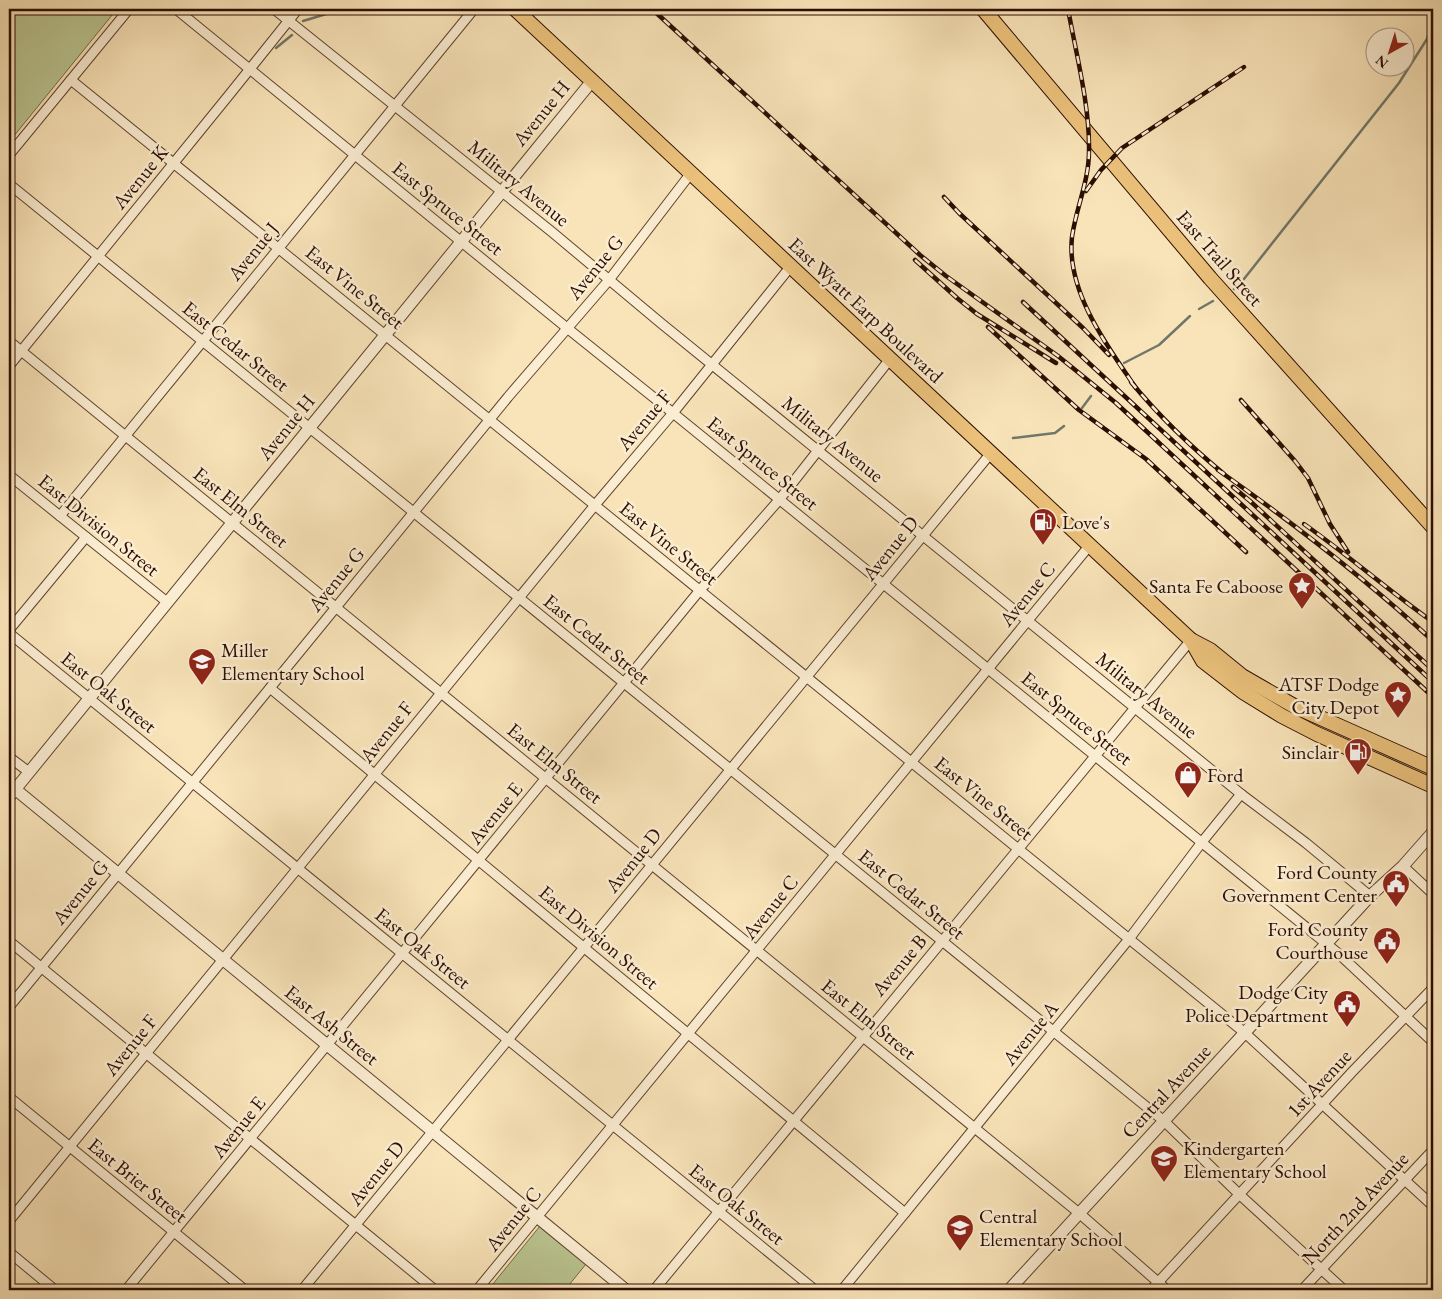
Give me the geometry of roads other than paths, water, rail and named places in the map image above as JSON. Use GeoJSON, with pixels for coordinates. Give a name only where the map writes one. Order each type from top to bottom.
{"type":"FeatureCollection","features":[{"type":"Feature","properties":{"kind":"main road","name":"East Wyatt Earp Boulevard"},"geometry":{"type":"LineString","coordinates":[[515,9],[1191,640],[1210,650],[1242,676],[1294,706],[1433,768]]}},
{"type":"Feature","properties":{"kind":"main road","name":"East Trail Street"},"geometry":{"type":"LineString","coordinates":[[983,9],[1216,284],[1433,527]]}},
{"type":"Feature","properties":{"kind":"main road","name":"East Wyatt Earp Boulevard"},"geometry":{"type":"LineString","coordinates":[[1191,640],[1203,661],[1243,692],[1282,716],[1317,734],[1433,786]]}},
{"type":"Feature","properties":{"kind":"street"},"geometry":{"type":"LineString","coordinates":[[9,156],[129,9]]}},
{"type":"Feature","properties":{"kind":"street","name":"East Spruce Street"},"geometry":{"type":"LineString","coordinates":[[176,9],[1327,944],[1433,1042]]}},
{"type":"Feature","properties":{"kind":"street","name":"Military Avenue"},"geometry":{"type":"LineString","coordinates":[[274,9],[552,232],[1241,794],[1370,896]]}},
{"type":"Feature","properties":{"kind":"street","name":"Avenue K"},"geometry":{"type":"LineString","coordinates":[[9,366],[298,9]]}},
{"type":"Feature","properties":{"kind":"street","name":"Avenue J"},"geometry":{"type":"LineString","coordinates":[[60,516],[474,9]]}},
{"type":"Feature","properties":{"kind":"street","name":"East Vine Street"},"geometry":{"type":"LineString","coordinates":[[71,80],[1246,1033],[1433,1206]]}},
{"type":"Feature","properties":{"kind":"street","name":"Avenue H"},"geometry":{"type":"LineString","coordinates":[[12,793],[592,81]]}},
{"type":"Feature","properties":{"kind":"street","name":"Avenue G"},"geometry":{"type":"LineString","coordinates":[[9,1006],[413,512],[609,280],[691,173]]}},
{"type":"Feature","properties":{"kind":"street","name":"East Cedar Street"},"geometry":{"type":"LineString","coordinates":[[9,184],[1164,1122],[1240,1195],[1344,1290]]}},
{"type":"Feature","properties":{"kind":"street","name":"Avenue F"},"geometry":{"type":"LineString","coordinates":[[9,1220],[673,412],[790,266]]}},
{"type":"Feature","properties":{"kind":"street","name":"East Elm Street"},"geometry":{"type":"LineString","coordinates":[[9,340],[1079,1213],[1167,1290]]}},
{"type":"Feature","properties":{"kind":"street","name":"Avenue E"},"geometry":{"type":"LineString","coordinates":[[126,1290],[700,590],[779,500],[890,359]]}},
{"type":"Feature","properties":{"kind":"street","name":"Avenue D"},"geometry":{"type":"LineString","coordinates":[[302,1290],[991,453]]}},
{"type":"Feature","properties":{"kind":"street","name":"East Division Street"},"geometry":{"type":"LineString","coordinates":[[9,475],[167,602]]}},
{"type":"Feature","properties":{"kind":"street"},"geometry":{"type":"LineString","coordinates":[[9,631],[86,537]]}},
{"type":"Feature","properties":{"kind":"street","name":"Avenue C"},"geometry":{"type":"LineString","coordinates":[[477,1290],[1090,545]]}},
{"type":"Feature","properties":{"kind":"street","name":"East Oak Street"},"geometry":{"type":"LineString","coordinates":[[9,631],[815,1290]]}},
{"type":"Feature","properties":{"kind":"street","name":"Avenue B"},"geometry":{"type":"LineString","coordinates":[[654,1290],[1191,640]]}},
{"type":"Feature","properties":{"kind":"street","name":"East Division Street"},"geometry":{"type":"LineString","coordinates":[[270,688],[905,1213]]}},
{"type":"Feature","properties":{"kind":"street"},"geometry":{"type":"LineString","coordinates":[[9,757],[29,772]]}},
{"type":"Feature","properties":{"kind":"street","name":"East Ash Street"},"geometry":{"type":"LineString","coordinates":[[12,793],[118,874],[626,1290]]}},
{"type":"Feature","properties":{"kind":"street","name":"Avenue A"},"geometry":{"type":"LineString","coordinates":[[842,1290],[1130,939],[1202,842],[1241,794]]}},
{"type":"Feature","properties":{"kind":"street","name":"Central Avenue"},"geometry":{"type":"LineString","coordinates":[[1009,1290],[1370,896],[1403,866],[1433,832]]}},
{"type":"Feature","properties":{"kind":"street"},"geometry":{"type":"LineString","coordinates":[[1403,866],[1433,894]]}},
{"type":"Feature","properties":{"kind":"street"},"geometry":{"type":"LineString","coordinates":[[9,942],[435,1290]]}},
{"type":"Feature","properties":{"kind":"street","name":"1st Avenue"},"geometry":{"type":"LineString","coordinates":[[1151,1290],[1433,988]]}},
{"type":"Feature","properties":{"kind":"street","name":"East Brier Street"},"geometry":{"type":"LineString","coordinates":[[9,1097],[244,1290]]}},
{"type":"Feature","properties":{"kind":"street","name":"North 2nd Avenue"},"geometry":{"type":"LineString","coordinates":[[1302,1290],[1433,1150]]}},
{"type":"Feature","properties":{"kind":"street"},"geometry":{"type":"LineString","coordinates":[[9,1252],[55,1290]]}},
{"type":"Feature","properties":{"kind":"waterway"},"geometry":{"type":"LineString","coordinates":[[303,21],[343,9]]}},
{"type":"Feature","properties":{"kind":"waterway"},"geometry":{"type":"LineString","coordinates":[[1234,289],[1240,284],[1399,83],[1427,39],[1433,17],[1432,9]]}},
{"type":"Feature","properties":{"kind":"waterway"},"geometry":{"type":"LineString","coordinates":[[276,48],[292,35]]}},
{"type":"Feature","properties":{"kind":"waterway"},"geometry":{"type":"LineString","coordinates":[[1199,309],[1213,301]]}},
{"type":"Feature","properties":{"kind":"waterway"},"geometry":{"type":"LineString","coordinates":[[1124,363],[1159,345],[1190,316]]}},
{"type":"Feature","properties":{"kind":"waterway"},"geometry":{"type":"LineString","coordinates":[[1082,408],[1091,396]]}},
{"type":"Feature","properties":{"kind":"waterway"},"geometry":{"type":"LineString","coordinates":[[1013,438],[1055,433],[1064,426]]}},
{"type":"Feature","properties":{"kind":"railway"},"geometry":{"type":"LineString","coordinates":[[652,9],[920,255],[946,276],[1058,356],[1116,403],[1433,697]]}},
{"type":"Feature","properties":{"kind":"railway"},"geometry":{"type":"LineString","coordinates":[[1068,9],[1082,80],[1089,134],[1087,173],[1072,237],[1075,277],[1082,297],[1101,336],[1136,388]]}},
{"type":"Feature","properties":{"kind":"railway"},"geometry":{"type":"LineString","coordinates":[[1086,191],[1101,170],[1122,148],[1244,67]]}},
{"type":"Feature","properties":{"kind":"railway"},"geometry":{"type":"LineString","coordinates":[[944,197],[1083,328],[1109,355]]}},
{"type":"Feature","properties":{"kind":"railway"},"geometry":{"type":"LineString","coordinates":[[915,260],[977,314],[1056,363]]}},
{"type":"Feature","properties":{"kind":"railway"},"geometry":{"type":"LineString","coordinates":[[1023,302],[1433,682]]}},
{"type":"Feature","properties":{"kind":"railway"},"geometry":{"type":"LineString","coordinates":[[988,327],[1079,410],[1146,459],[1246,552]]}},
{"type":"Feature","properties":{"kind":"railway"},"geometry":{"type":"LineString","coordinates":[[1131,382],[1175,430],[1224,474]]}},
{"type":"Feature","properties":{"kind":"railway"},"geometry":{"type":"LineString","coordinates":[[1241,400],[1308,478],[1330,524],[1348,552]]}},
{"type":"Feature","properties":{"kind":"railway"},"geometry":{"type":"LineString","coordinates":[[1218,470],[1328,552],[1433,641]]}},
{"type":"Feature","properties":{"kind":"railway"},"geometry":{"type":"LineString","coordinates":[[1233,487],[1433,670]]}},
{"type":"Feature","properties":{"kind":"railway"},"geometry":{"type":"LineString","coordinates":[[1304,524],[1433,622]]}},
{"type":"Feature","properties":{"kind":"place","name":"Love's"},"geometry":{"type":"Point","coordinates":[1043,546]}},
{"type":"Feature","properties":{"kind":"place","name":"Santa Fe Caboose"},"geometry":{"type":"Point","coordinates":[1302,610]}},
{"type":"Feature","properties":{"kind":"place","name":"Miller Elementary School"},"geometry":{"type":"Point","coordinates":[202,686]}},
{"type":"Feature","properties":{"kind":"place","name":"ATSF Dodge City Depot"},"geometry":{"type":"Point","coordinates":[1398,719]}},
{"type":"Feature","properties":{"kind":"place","name":"Sinclair"},"geometry":{"type":"Point","coordinates":[1358,776]}},
{"type":"Feature","properties":{"kind":"place","name":"Ford"},"geometry":{"type":"Point","coordinates":[1188,799]}},
{"type":"Feature","properties":{"kind":"place","name":"Ford County Government Center"},"geometry":{"type":"Point","coordinates":[1396,908]}},
{"type":"Feature","properties":{"kind":"place","name":"Ford County Courthouse"},"geometry":{"type":"Point","coordinates":[1387,965]}},
{"type":"Feature","properties":{"kind":"place","name":"Dodge City Police Department"},"geometry":{"type":"Point","coordinates":[1347,1028]}},
{"type":"Feature","properties":{"kind":"place","name":"Kindergarten Elementary School"},"geometry":{"type":"Point","coordinates":[1164,1183]}},
{"type":"Feature","properties":{"kind":"place","name":"Central Elementary School"},"geometry":{"type":"Point","coordinates":[960,1252]}}]}
